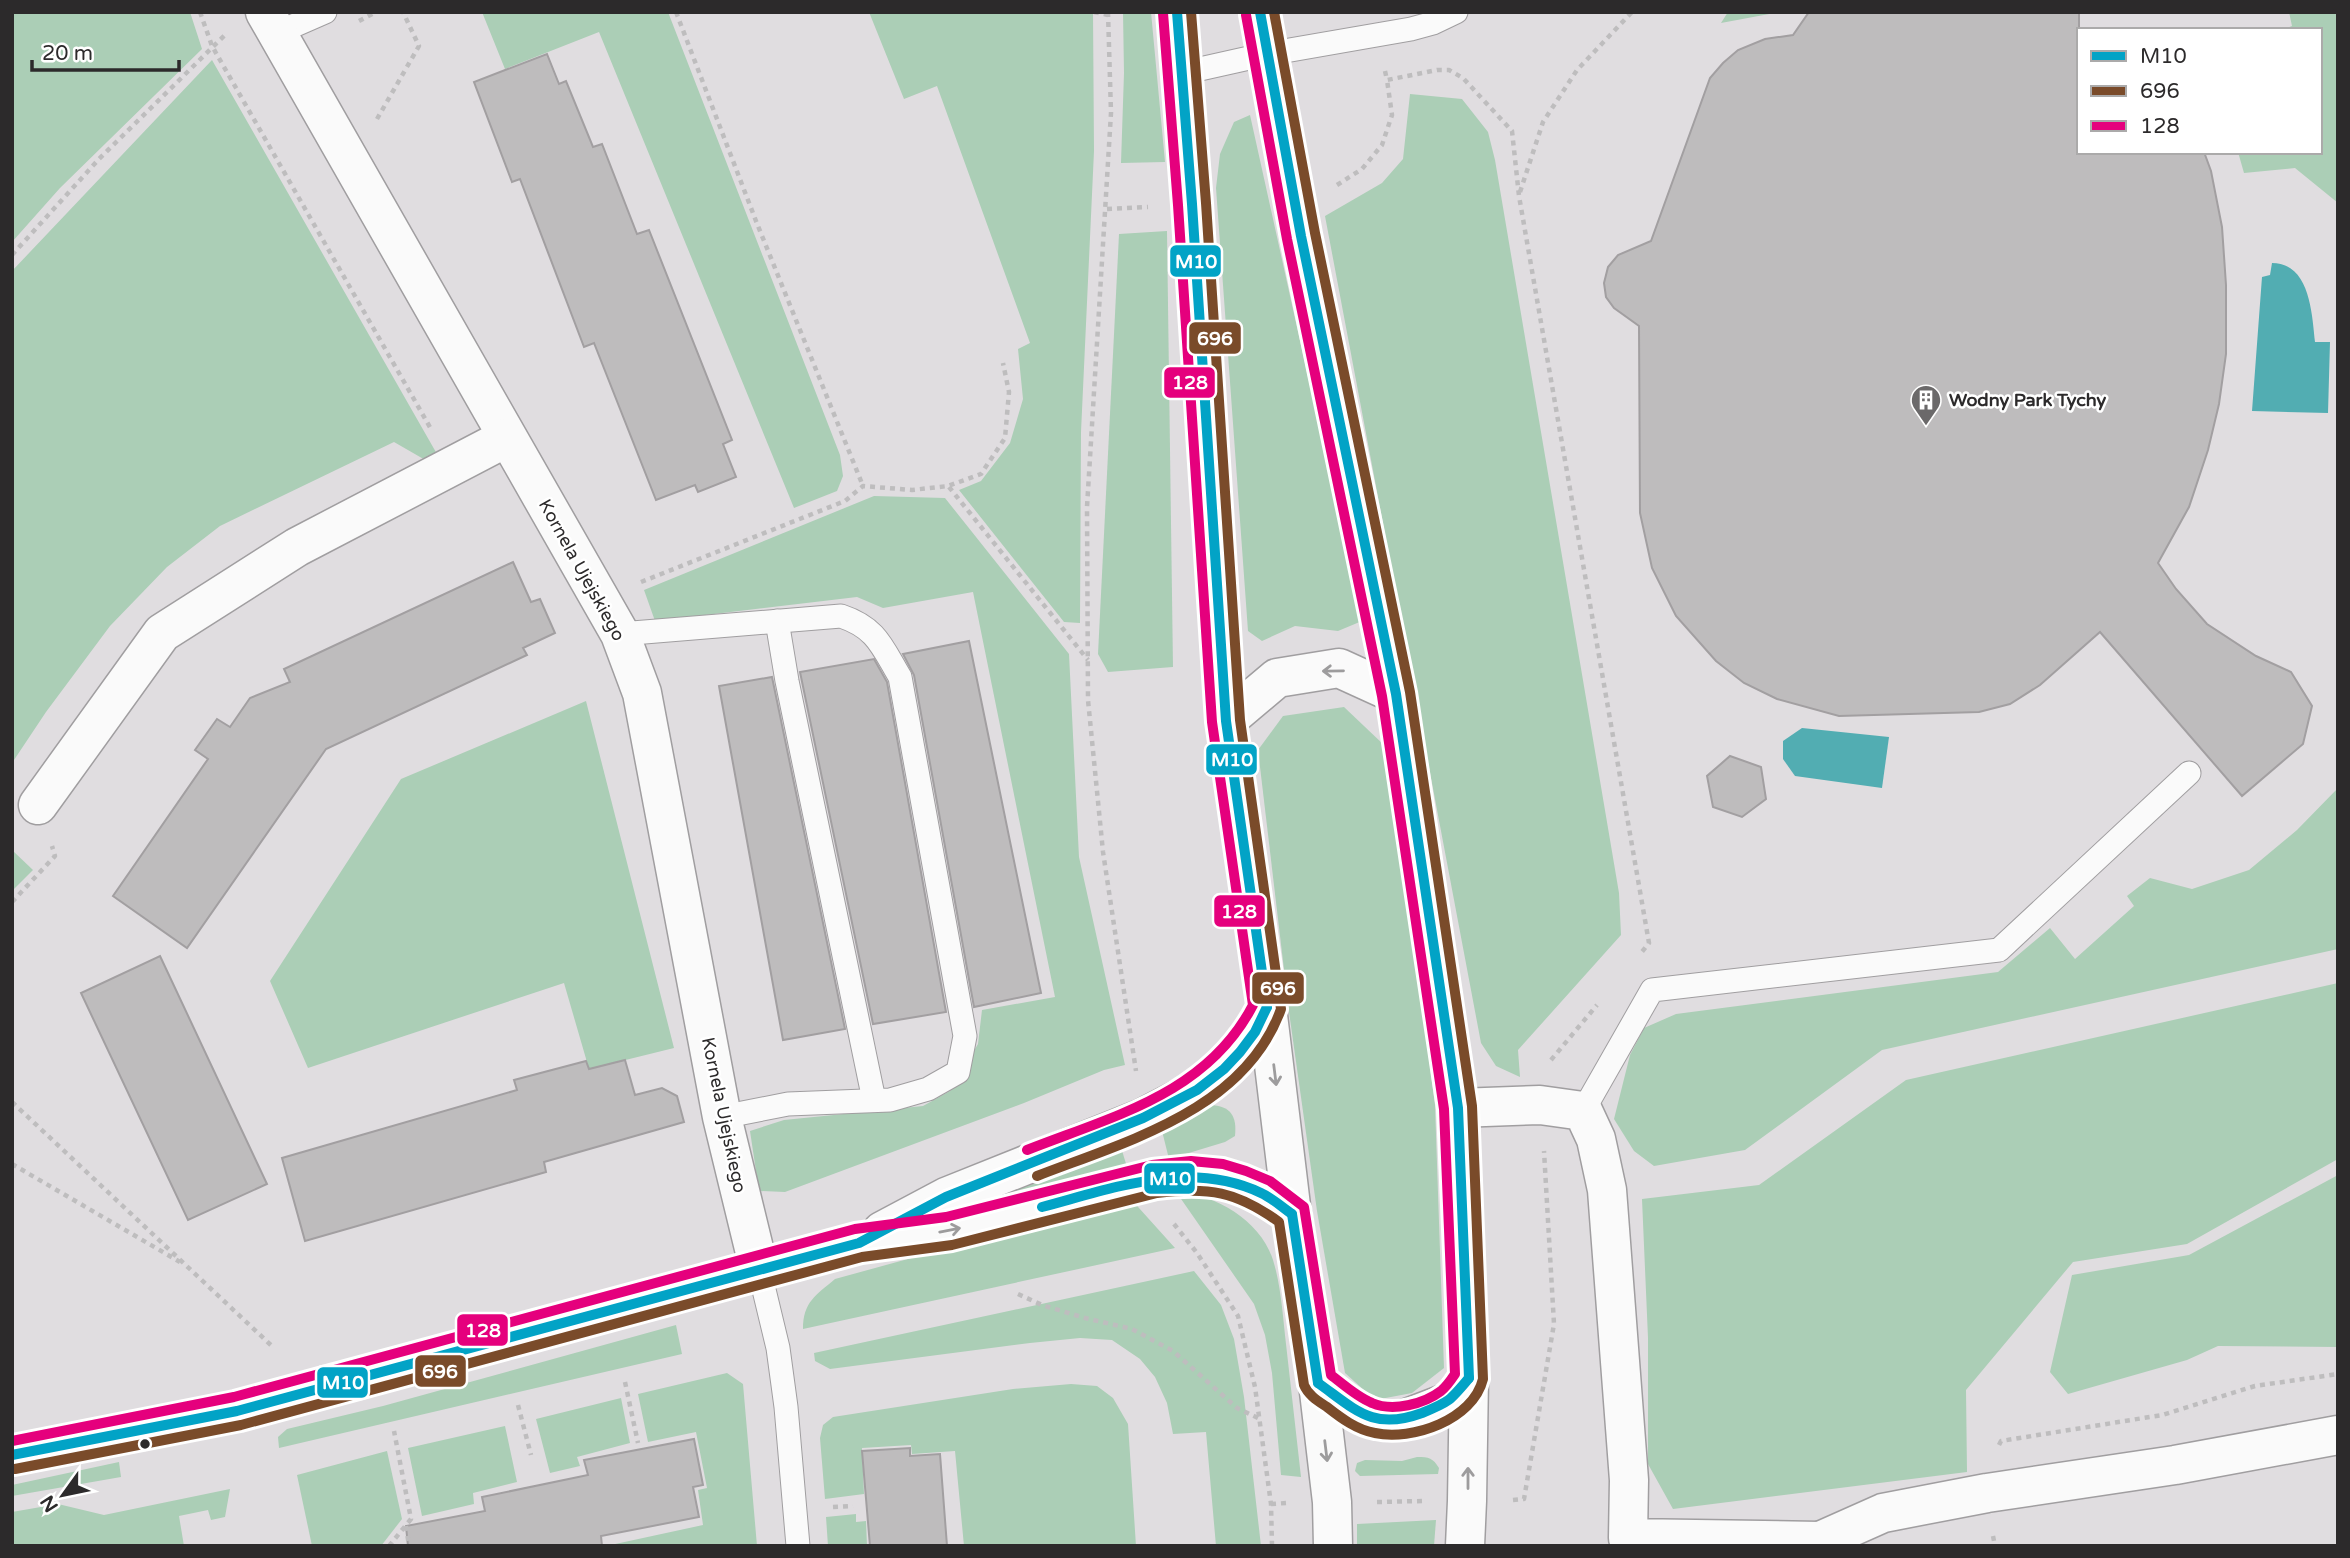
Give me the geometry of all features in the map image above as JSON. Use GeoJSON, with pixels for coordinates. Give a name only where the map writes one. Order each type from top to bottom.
{"type":"FeatureCollection","features":[{"type":"Feature","properties":{"kind":"street"},"geometry":{"type":"LineString","coordinates":[[1177,12],[1226,721],[1267,1007],[1292,1214],[1318,1383],[1332,1502],[1333,1546]]}},
{"type":"Feature","properties":{"kind":"street"},"geometry":{"type":"LineString","coordinates":[[1260,12],[1301,236],[1396,694],[1458,1108],[1469,1378],[1465,1546]]}},
{"type":"Feature","properties":{"kind":"street","name":"Kornela Ujejskiego"},"geometry":{"type":"LineString","coordinates":[[271,23],[620,634],[642,693],[722,1118],[759,1269]]}},
{"type":"Feature","properties":{"kind":"street"},"geometry":{"type":"LineString","coordinates":[[38,805],[162,633],[297,547],[506,438]]}},
{"type":"Feature","properties":{"kind":"street"},"geometry":{"type":"LineString","coordinates":[[1226,721],[1277,678],[1326,670],[1339,668],[1396,694]]}},
{"type":"Feature","properties":{"kind":"street"},"geometry":{"type":"LineString","coordinates":[[859,1243],[946,1196],[1143,1118],[1188,1095],[1224,1069],[1240,1052],[1255,1032],[1267,1007]]}},
{"type":"Feature","properties":{"kind":"street"},"geometry":{"type":"LineString","coordinates":[[1458,1108],[1540,1105],[1583,1111],[1596,1139],[1607,1190],[1629,1480],[1628,1538],[1818,1543],[1883,1513],[1987,1493],[2175,1465],[2338,1435]]}},
{"type":"Feature","properties":{"kind":"street"},"geometry":{"type":"LineString","coordinates":[[12,1455],[237,1410],[859,1243],[949,1231],[1155,1179],[1191,1175],[1220,1178],[1263,1193],[1292,1214]]}},
{"type":"Feature","properties":{"kind":"street"},"geometry":{"type":"LineString","coordinates":[[1318,1383],[1357,1411],[1378,1420],[1402,1420],[1449,1402],[1469,1378]]}},
{"type":"Feature","properties":{"kind":"lane"},"geometry":{"type":"LineString","coordinates":[[271,23],[325,12]]}},
{"type":"Feature","properties":{"kind":"lane"},"geometry":{"type":"LineString","coordinates":[[1182,73],[1267,54],[1411,29],[1433,23],[1456,12]]}},
{"type":"Feature","properties":{"kind":"lane"},"geometry":{"type":"LineString","coordinates":[[620,634],[841,616],[860,622],[872,631],[900,677],[965,1035],[958,1072],[928,1089],[890,1100],[788,1104],[722,1118]]}},
{"type":"Feature","properties":{"kind":"lane"},"geometry":{"type":"LineString","coordinates":[[778,621],[787,681],[874,1100]]}},
{"type":"Feature","properties":{"kind":"lane"},"geometry":{"type":"LineString","coordinates":[[1583,1111],[1652,990],[1999,950],[2189,773]]}},
{"type":"Feature","properties":{"kind":"lane"},"geometry":{"type":"LineString","coordinates":[[759,1269],[778,1349],[798,1546]]}},
{"type":"Feature","properties":{"kind":"path"},"geometry":{"type":"LineString","coordinates":[[200,12],[212,46],[453,466]]}},
{"type":"Feature","properties":{"kind":"path"},"geometry":{"type":"LineString","coordinates":[[375,122],[419,46],[403,12]]}},
{"type":"Feature","properties":{"kind":"path"},"geometry":{"type":"LineString","coordinates":[[676,12],[756,221],[863,486]]}},
{"type":"Feature","properties":{"kind":"path"},"geometry":{"type":"LineString","coordinates":[[1094,12],[1108,14],[1111,113],[1087,507],[1088,700],[1103,852],[1136,1074]]}},
{"type":"Feature","properties":{"kind":"path"},"geometry":{"type":"LineString","coordinates":[[1519,196],[1543,122],[1577,70],[1632,12]]}},
{"type":"Feature","properties":{"kind":"path"},"geometry":{"type":"LineString","coordinates":[[12,255],[99,159],[230,30]]}},
{"type":"Feature","properties":{"kind":"path"},"geometry":{"type":"LineString","coordinates":[[1382,61],[1387,80],[1449,70],[1463,78],[1512,131],[1519,196],[1649,943],[1641,953]]}},
{"type":"Feature","properties":{"kind":"path"},"geometry":{"type":"LineString","coordinates":[[633,585],[845,501],[863,486],[912,490],[948,486],[981,474],[1005,438],[1009,392],[1003,363]]}},
{"type":"Feature","properties":{"kind":"path"},"geometry":{"type":"LineString","coordinates":[[948,486],[1088,660]]}},
{"type":"Feature","properties":{"kind":"path"},"geometry":{"type":"LineString","coordinates":[[12,902],[55,856],[38,805]]}},
{"type":"Feature","properties":{"kind":"path"},"geometry":{"type":"LineString","coordinates":[[1271,1504],[1524,1500],[1554,1324],[1538,1075],[1598,1004]]}},
{"type":"Feature","properties":{"kind":"path"},"geometry":{"type":"LineString","coordinates":[[12,1102],[274,1348]]}},
{"type":"Feature","properties":{"kind":"path"},"geometry":{"type":"LineString","coordinates":[[12,1164],[186,1266]]}},
{"type":"Feature","properties":{"kind":"path"},"geometry":{"type":"LineString","coordinates":[[1169,1218],[1198,1253],[1238,1316],[1255,1387],[1271,1504],[1272,1546]]}},
{"type":"Feature","properties":{"kind":"path"},"geometry":{"type":"LineString","coordinates":[[1017,1294],[1063,1311],[1132,1329],[1173,1351],[1237,1408],[1259,1418]]}},
{"type":"Feature","properties":{"kind":"path"},"geometry":{"type":"LineString","coordinates":[[1987,1493],[2001,1441],[2162,1415],[2255,1386],[2338,1374]]}},
{"type":"Feature","properties":{"kind":"path"},"geometry":{"type":"LineString","coordinates":[[625,1382],[638,1443]]}},
{"type":"Feature","properties":{"kind":"path"},"geometry":{"type":"LineString","coordinates":[[517,1405],[531,1455]]}},
{"type":"Feature","properties":{"kind":"path"},"geometry":{"type":"LineString","coordinates":[[389,1546],[411,1519],[394,1431]]}},
{"type":"Feature","properties":{"kind":"path"},"geometry":{"type":"LineString","coordinates":[[821,1508],[853,1506]]}},
{"type":"Feature","properties":{"kind":"path"},"geometry":{"type":"LineString","coordinates":[[406,1526],[409,1546]]}},
{"type":"Feature","properties":{"kind":"green space"},"geometry":{"type":"Polygon","coordinates":[[[12,12],[190,12],[202,49],[60,188],[12,242],[12,12]]]}},
{"type":"Feature","properties":{"kind":"green space"},"geometry":{"type":"Polygon","coordinates":[[[482,12],[668,12],[840,455],[843,476],[837,491],[794,508],[599,32],[505,69],[482,12]]]}},
{"type":"Feature","properties":{"kind":"green space"},"geometry":{"type":"Polygon","coordinates":[[[869,12],[1093,12],[1094,151],[1081,432],[1080,623],[1064,622],[959,490],[981,481],[1010,443],[1023,399],[1018,349],[1030,343],[937,86],[904,99],[869,12]]]}},
{"type":"Feature","properties":{"kind":"green space"},"geometry":{"type":"Polygon","coordinates":[[[1123,12],[1151,12],[1165,162],[1121,163],[1123,12]]]}},
{"type":"Feature","properties":{"kind":"green space"},"geometry":{"type":"Polygon","coordinates":[[[1728,12],[1780,12],[1721,23],[1728,12]]]}},
{"type":"Feature","properties":{"kind":"green space"},"geometry":{"type":"Polygon","coordinates":[[[2289,12],[2338,12],[2338,203],[2295,168],[2244,173],[2239,154],[2322,154],[2322,28],[2286,28],[2292,26],[2289,12]]]}},
{"type":"Feature","properties":{"kind":"green space"},"geometry":{"type":"Polygon","coordinates":[[[212,60],[437,454],[427,461],[394,442],[220,526],[167,567],[110,626],[12,763],[12,271],[212,60]]]}},
{"type":"Feature","properties":{"kind":"green space"},"geometry":{"type":"Polygon","coordinates":[[[1410,94],[1462,99],[1488,132],[1495,160],[1619,893],[1621,935],[1518,1050],[1520,1077],[1496,1066],[1481,1043],[1325,216],[1382,183],[1403,159],[1410,94]]]}},
{"type":"Feature","properties":{"kind":"green space"},"geometry":{"type":"Polygon","coordinates":[[[1250,115],[1362,621],[1338,631],[1295,626],[1262,641],[1248,631],[1216,188],[1220,154],[1234,122],[1250,115]]]}},
{"type":"Feature","properties":{"kind":"green space"},"geometry":{"type":"Polygon","coordinates":[[[1167,231],[1173,667],[1108,672],[1098,654],[1119,234],[1167,231]]]}},
{"type":"Feature","properties":{"kind":"green space"},"geometry":{"type":"Polygon","coordinates":[[[874,496],[945,498],[1069,654],[1079,857],[1125,1065],[1104,1070],[1024,1103],[785,1192],[759,1191],[750,1131],[784,1120],[923,1106],[950,1091],[978,1044],[982,1010],[1055,997],[973,592],[883,608],[857,597],[655,621],[644,590],[874,496]]]}},
{"type":"Feature","properties":{"kind":"green space"},"geometry":{"type":"Polygon","coordinates":[[[586,701],[674,1048],[589,1069],[564,983],[308,1068],[270,981],[401,779],[586,701]]]}},
{"type":"Feature","properties":{"kind":"green space"},"geometry":{"type":"Polygon","coordinates":[[[1344,707],[1384,745],[1405,874],[1435,1105],[1444,1368],[1412,1393],[1375,1400],[1345,1373],[1317,1211],[1289,1012],[1258,750],[1283,716],[1344,707]]]}},
{"type":"Feature","properties":{"kind":"green space"},"geometry":{"type":"Polygon","coordinates":[[[2338,788],[2338,949],[1882,1050],[1745,1150],[1654,1166],[1634,1151],[1614,1119],[1630,1055],[1644,1028],[1676,1014],[1998,972],[2050,928],[2075,959],[2134,906],[2127,896],[2150,878],[2192,889],[2249,870],[2297,830],[2338,788]]]}},
{"type":"Feature","properties":{"kind":"green space"},"geometry":{"type":"Polygon","coordinates":[[[12,850],[33,870],[12,891],[12,850]]]}},
{"type":"Feature","properties":{"kind":"green space"},"geometry":{"type":"Polygon","coordinates":[[[2338,983],[2338,1159],[2187,1244],[2073,1262],[1966,1390],[1967,1472],[1673,1509],[1648,1464],[1648,1338],[1642,1199],[1759,1185],[1906,1080],[2338,983]]]}},
{"type":"Feature","properties":{"kind":"green space"},"geometry":{"type":"Polygon","coordinates":[[[1210,1105],[1223,1107],[1231,1113],[1235,1123],[1235,1136],[1225,1142],[1169,1159],[1161,1127],[1210,1105]]]}},
{"type":"Feature","properties":{"kind":"green space"},"geometry":{"type":"Polygon","coordinates":[[[1120,1144],[1127,1167],[945,1215],[1120,1144]]]}},
{"type":"Feature","properties":{"kind":"green space"},"geometry":{"type":"Polygon","coordinates":[[[2338,1175],[2338,1347],[2218,1346],[2187,1360],[2068,1394],[2050,1372],[2072,1275],[2189,1255],[2338,1175]]]}},
{"type":"Feature","properties":{"kind":"green space"},"geometry":{"type":"Polygon","coordinates":[[[1179,1191],[1208,1198],[1236,1213],[1259,1233],[1273,1260],[1280,1291],[1301,1477],[1281,1475],[1272,1373],[1265,1335],[1254,1304],[1179,1196],[1179,1191]]]}},
{"type":"Feature","properties":{"kind":"green space"},"geometry":{"type":"Polygon","coordinates":[[[1130,1198],[1175,1248],[803,1329],[808,1306],[835,1279],[1130,1198]]]}},
{"type":"Feature","properties":{"kind":"green space"},"geometry":{"type":"Polygon","coordinates":[[[1194,1271],[1221,1305],[1234,1339],[1244,1397],[1261,1546],[1216,1546],[1206,1432],[1173,1434],[1167,1403],[1155,1377],[1140,1359],[1112,1340],[1080,1338],[1030,1343],[830,1369],[815,1361],[814,1353],[1194,1271]]]}},
{"type":"Feature","properties":{"kind":"green space"},"geometry":{"type":"Polygon","coordinates":[[[676,1325],[682,1354],[279,1448],[278,1437],[287,1429],[383,1406],[676,1325]]]}},
{"type":"Feature","properties":{"kind":"green space"},"geometry":{"type":"Polygon","coordinates":[[[727,1373],[743,1384],[757,1546],[606,1546],[703,1525],[698,1490],[707,1488],[696,1432],[648,1442],[638,1394],[727,1373]]]}},
{"type":"Feature","properties":{"kind":"green space"},"geometry":{"type":"Polygon","coordinates":[[[1071,1384],[1097,1386],[1113,1398],[1128,1424],[1136,1546],[964,1546],[955,1451],[912,1454],[911,1445],[862,1448],[864,1494],[825,1499],[820,1438],[823,1425],[833,1417],[1013,1389],[1071,1384]]]}},
{"type":"Feature","properties":{"kind":"green space"},"geometry":{"type":"Polygon","coordinates":[[[621,1398],[630,1443],[577,1457],[580,1466],[550,1473],[536,1419],[621,1398]]]}},
{"type":"Feature","properties":{"kind":"green space"},"geometry":{"type":"Polygon","coordinates":[[[505,1426],[517,1482],[473,1493],[474,1504],[422,1516],[408,1448],[505,1426]]]}},
{"type":"Feature","properties":{"kind":"green space"},"geometry":{"type":"Polygon","coordinates":[[[387,1451],[402,1519],[381,1546],[312,1546],[297,1475],[387,1451]]]}},
{"type":"Feature","properties":{"kind":"green space"},"geometry":{"type":"Polygon","coordinates":[[[1417,1457],[1433,1460],[1439,1468],[1438,1474],[1360,1476],[1355,1471],[1357,1463],[1365,1460],[1402,1461],[1417,1457]]]}},
{"type":"Feature","properties":{"kind":"green space"},"geometry":{"type":"Polygon","coordinates":[[[119,1462],[121,1477],[12,1496],[12,1485],[119,1462]]]}},
{"type":"Feature","properties":{"kind":"green space"},"geometry":{"type":"Polygon","coordinates":[[[230,1489],[225,1517],[211,1520],[208,1510],[179,1516],[184,1546],[12,1546],[12,1512],[58,1504],[104,1515],[230,1489]]]}},
{"type":"Feature","properties":{"kind":"green space"},"geometry":{"type":"Polygon","coordinates":[[[856,1514],[856,1522],[866,1521],[867,1546],[828,1546],[826,1517],[856,1514]]]}},
{"type":"Feature","properties":{"kind":"green space"},"geometry":{"type":"Polygon","coordinates":[[[1436,1520],[1434,1546],[1357,1546],[1357,1524],[1436,1520]]]}},
{"type":"Feature","properties":{"kind":"water"},"geometry":{"type":"Polygon","coordinates":[[[2272,263],[2285,265],[2302,281],[2310,305],[2315,342],[2330,342],[2328,413],[2252,411],[2262,277],[2270,275],[2272,263]]]}},
{"type":"Feature","properties":{"kind":"water"},"geometry":{"type":"Polygon","coordinates":[[[1802,728],[1889,737],[1882,788],[1795,776],[1783,759],[1783,741],[1802,728]]]}},
{"type":"Feature","properties":{"kind":"building","name":"Wodny Park Tychy"},"geometry":{"type":"Polygon","coordinates":[[[1809,12],[2079,12],[2077,154],[2205,154],[2211,171],[2222,227],[2226,285],[2226,354],[2219,404],[2208,450],[2189,507],[2158,563],[2176,589],[2207,624],[2256,656],[2291,672],[2312,706],[2303,744],[2242,796],[2100,632],[2040,685],[2010,704],[1979,712],[1839,716],[1777,699],[1744,683],[1716,661],[1676,616],[1652,568],[1640,513],[1639,326],[1614,308],[1606,297],[1604,283],[1608,267],[1618,255],[1651,241],[1710,78],[1738,50],[1765,39],[1793,35],[1809,12]]]}},
{"type":"Feature","properties":{"kind":"building"},"geometry":{"type":"Polygon","coordinates":[[[547,54],[559,84],[566,81],[593,147],[602,144],[637,234],[649,230],[732,440],[723,444],[736,477],[698,492],[695,485],[656,500],[594,343],[584,347],[520,179],[512,182],[474,82],[547,54]]]}},
{"type":"Feature","properties":{"kind":"building"},"geometry":{"type":"Polygon","coordinates":[[[513,562],[531,602],[540,599],[555,633],[523,648],[527,655],[326,749],[187,948],[113,896],[208,759],[195,750],[217,719],[230,727],[250,698],[290,682],[284,669],[513,562]]]}},
{"type":"Feature","properties":{"kind":"building"},"geometry":{"type":"Polygon","coordinates":[[[969,641],[1041,993],[974,1007],[914,675],[903,654],[969,641]]]}},
{"type":"Feature","properties":{"kind":"building"},"geometry":{"type":"Polygon","coordinates":[[[874,659],[887,682],[946,1012],[873,1024],[800,672],[874,659]]]}},
{"type":"Feature","properties":{"kind":"building"},"geometry":{"type":"Polygon","coordinates":[[[772,677],[845,1029],[783,1040],[719,686],[772,677]]]}},
{"type":"Feature","properties":{"kind":"building"},"geometry":{"type":"Polygon","coordinates":[[[1730,756],[1761,767],[1766,799],[1742,817],[1713,807],[1707,776],[1730,756]]]}},
{"type":"Feature","properties":{"kind":"building"},"geometry":{"type":"Polygon","coordinates":[[[160,956],[267,1184],[188,1220],[81,993],[160,956]]]}},
{"type":"Feature","properties":{"kind":"building"},"geometry":{"type":"Polygon","coordinates":[[[625,1060],[635,1095],[662,1088],[677,1096],[684,1122],[544,1162],[546,1172],[305,1241],[282,1158],[517,1090],[514,1080],[586,1061],[589,1069],[625,1060]]]}},
{"type":"Feature","properties":{"kind":"building"},"geometry":{"type":"Polygon","coordinates":[[[694,1439],[703,1485],[693,1487],[699,1517],[601,1536],[602,1546],[408,1546],[406,1526],[485,1511],[482,1497],[588,1475],[584,1460],[694,1439]]]}},
{"type":"Feature","properties":{"kind":"building"},"geometry":{"type":"Polygon","coordinates":[[[910,1448],[910,1456],[940,1454],[947,1546],[870,1546],[862,1451],[910,1448]]]}},
{"type":"Feature","properties":{"kind":"transit line","name":"M10"},"geometry":{"type":"LineString","coordinates":[[1177,12],[1226,721],[1267,1007]]}},
{"type":"Feature","properties":{"kind":"transit line","name":"696"},"geometry":{"type":"LineString","coordinates":[[1037,1176],[1144,1134],[1212,1097],[1240,1073],[1264,1044],[1281,1009],[1240,720],[1191,12]]}},
{"type":"Feature","properties":{"kind":"transit line","name":"M10"},"geometry":{"type":"LineString","coordinates":[[1260,12],[1301,236],[1396,694],[1458,1108],[1469,1378]]}},
{"type":"Feature","properties":{"kind":"transit line","name":"696"},"geometry":{"type":"LineString","coordinates":[[15,1469],[241,1425],[862,1257],[952,1245],[1157,1193],[1175,1191],[1207,1191],[1235,1198],[1279,1222],[1304,1385],[1317,1400],[1356,1426],[1390,1435],[1406,1434],[1439,1424],[1467,1406],[1483,1379],[1472,1106],[1410,692],[1315,233],[1274,12]]}},
{"type":"Feature","properties":{"kind":"transit line","name":"128"},"geometry":{"type":"LineString","coordinates":[[1027,1150],[1124,1113],[1184,1081],[1210,1060],[1234,1035],[1253,1005],[1212,722],[1163,13]]}},
{"type":"Feature","properties":{"kind":"transit line","name":"128"},"geometry":{"type":"LineString","coordinates":[[12,1441],[234,1397],[855,1229],[946,1217],[1152,1165],[1191,1161],[1223,1164],[1246,1171],[1270,1181],[1304,1207],[1331,1375],[1366,1400],[1389,1407],[1426,1400],[1447,1385],[1455,1374],[1444,1109],[1382,696],[1287,239],[1246,15]]}},
{"type":"Feature","properties":{"kind":"transit line","name":"M10"},"geometry":{"type":"LineString","coordinates":[[12,1455],[237,1411],[859,1243],[946,1197],[1143,1118],[1197,1090],[1224,1069],[1240,1052],[1255,1032],[1267,1007]]}},
{"type":"Feature","properties":{"kind":"transit line","name":"M10"},"geometry":{"type":"LineString","coordinates":[[1042,1207],[1124,1185],[1179,1177],[1234,1183],[1261,1193],[1292,1214]]}},
{"type":"Feature","properties":{"kind":"transit line","name":"M10"},"geometry":{"type":"LineString","coordinates":[[1292,1214],[1318,1383]]}},
{"type":"Feature","properties":{"kind":"transit line","name":"M10"},"geometry":{"type":"LineString","coordinates":[[1318,1383],[1366,1415],[1390,1420],[1422,1413],[1444,1403],[1469,1378]]}},
{"type":"Feature","properties":{"kind":"place","name":"Wodny Park Tychy"},"geometry":{"type":"Point","coordinates":[1926,427]}}]}
